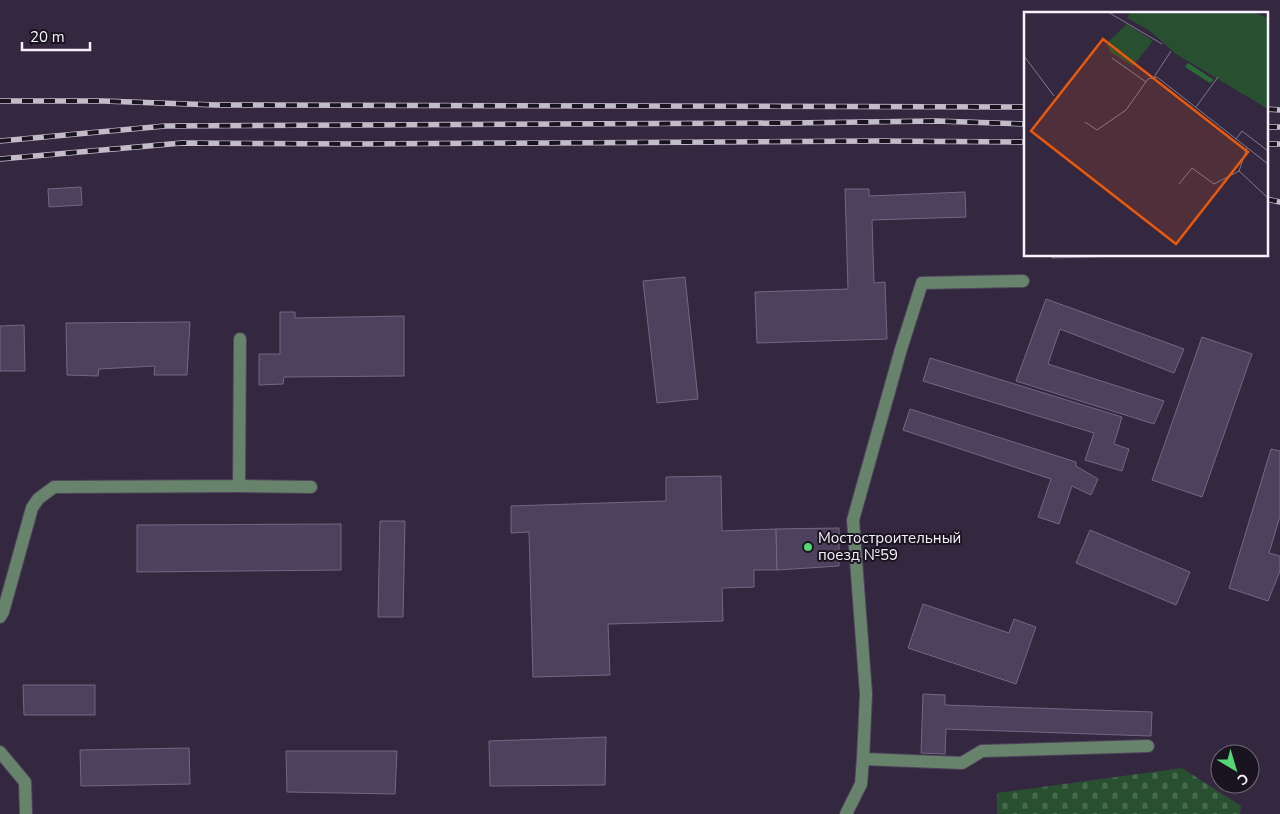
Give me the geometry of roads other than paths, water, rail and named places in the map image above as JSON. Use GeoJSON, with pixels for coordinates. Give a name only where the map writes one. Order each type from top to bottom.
{"type":"FeatureCollection","features":[{"type":"Feature","properties":{"kind":"street"},"geometry":{"type":"LineString","coordinates":[[846,814],[861,784],[866,694],[853,520],[901,349],[922,283],[1023,281]]}},
{"type":"Feature","properties":{"kind":"street"},"geometry":{"type":"LineString","coordinates":[[239,486],[240,339]]}},
{"type":"Feature","properties":{"kind":"street"},"geometry":{"type":"LineString","coordinates":[[0,617],[4,612],[32,508],[38,499],[54,487],[311,487]]}},
{"type":"Feature","properties":{"kind":"street"},"geometry":{"type":"LineString","coordinates":[[863,760],[962,763],[982,751],[1148,746]]}},
{"type":"Feature","properties":{"kind":"street"},"geometry":{"type":"LineString","coordinates":[[0,752],[25,782],[26,814]]}},
{"type":"Feature","properties":{"kind":"railway"},"geometry":{"type":"LineString","coordinates":[[0,101],[103,101],[216,105],[1024,107]]}},
{"type":"Feature","properties":{"kind":"railway"},"geometry":{"type":"LineString","coordinates":[[1268,109],[1280,110]]}},
{"type":"Feature","properties":{"kind":"railway"},"geometry":{"type":"LineString","coordinates":[[0,141],[165,126],[936,121],[1024,124]]}},
{"type":"Feature","properties":{"kind":"railway"},"geometry":{"type":"LineString","coordinates":[[1268,127],[1280,127]]}},
{"type":"Feature","properties":{"kind":"railway"},"geometry":{"type":"LineString","coordinates":[[0,159],[182,143],[1024,142]]}},
{"type":"Feature","properties":{"kind":"railway"},"geometry":{"type":"LineString","coordinates":[[1268,144],[1280,144]]}},
{"type":"Feature","properties":{"kind":"railway"},"geometry":{"type":"LineString","coordinates":[[1268,199],[1280,202]]}},
{"type":"Feature","properties":{"kind":"place","name":"Мостостроительный поезд №59"},"geometry":{"type":"Point","coordinates":[808,547]}}]}
